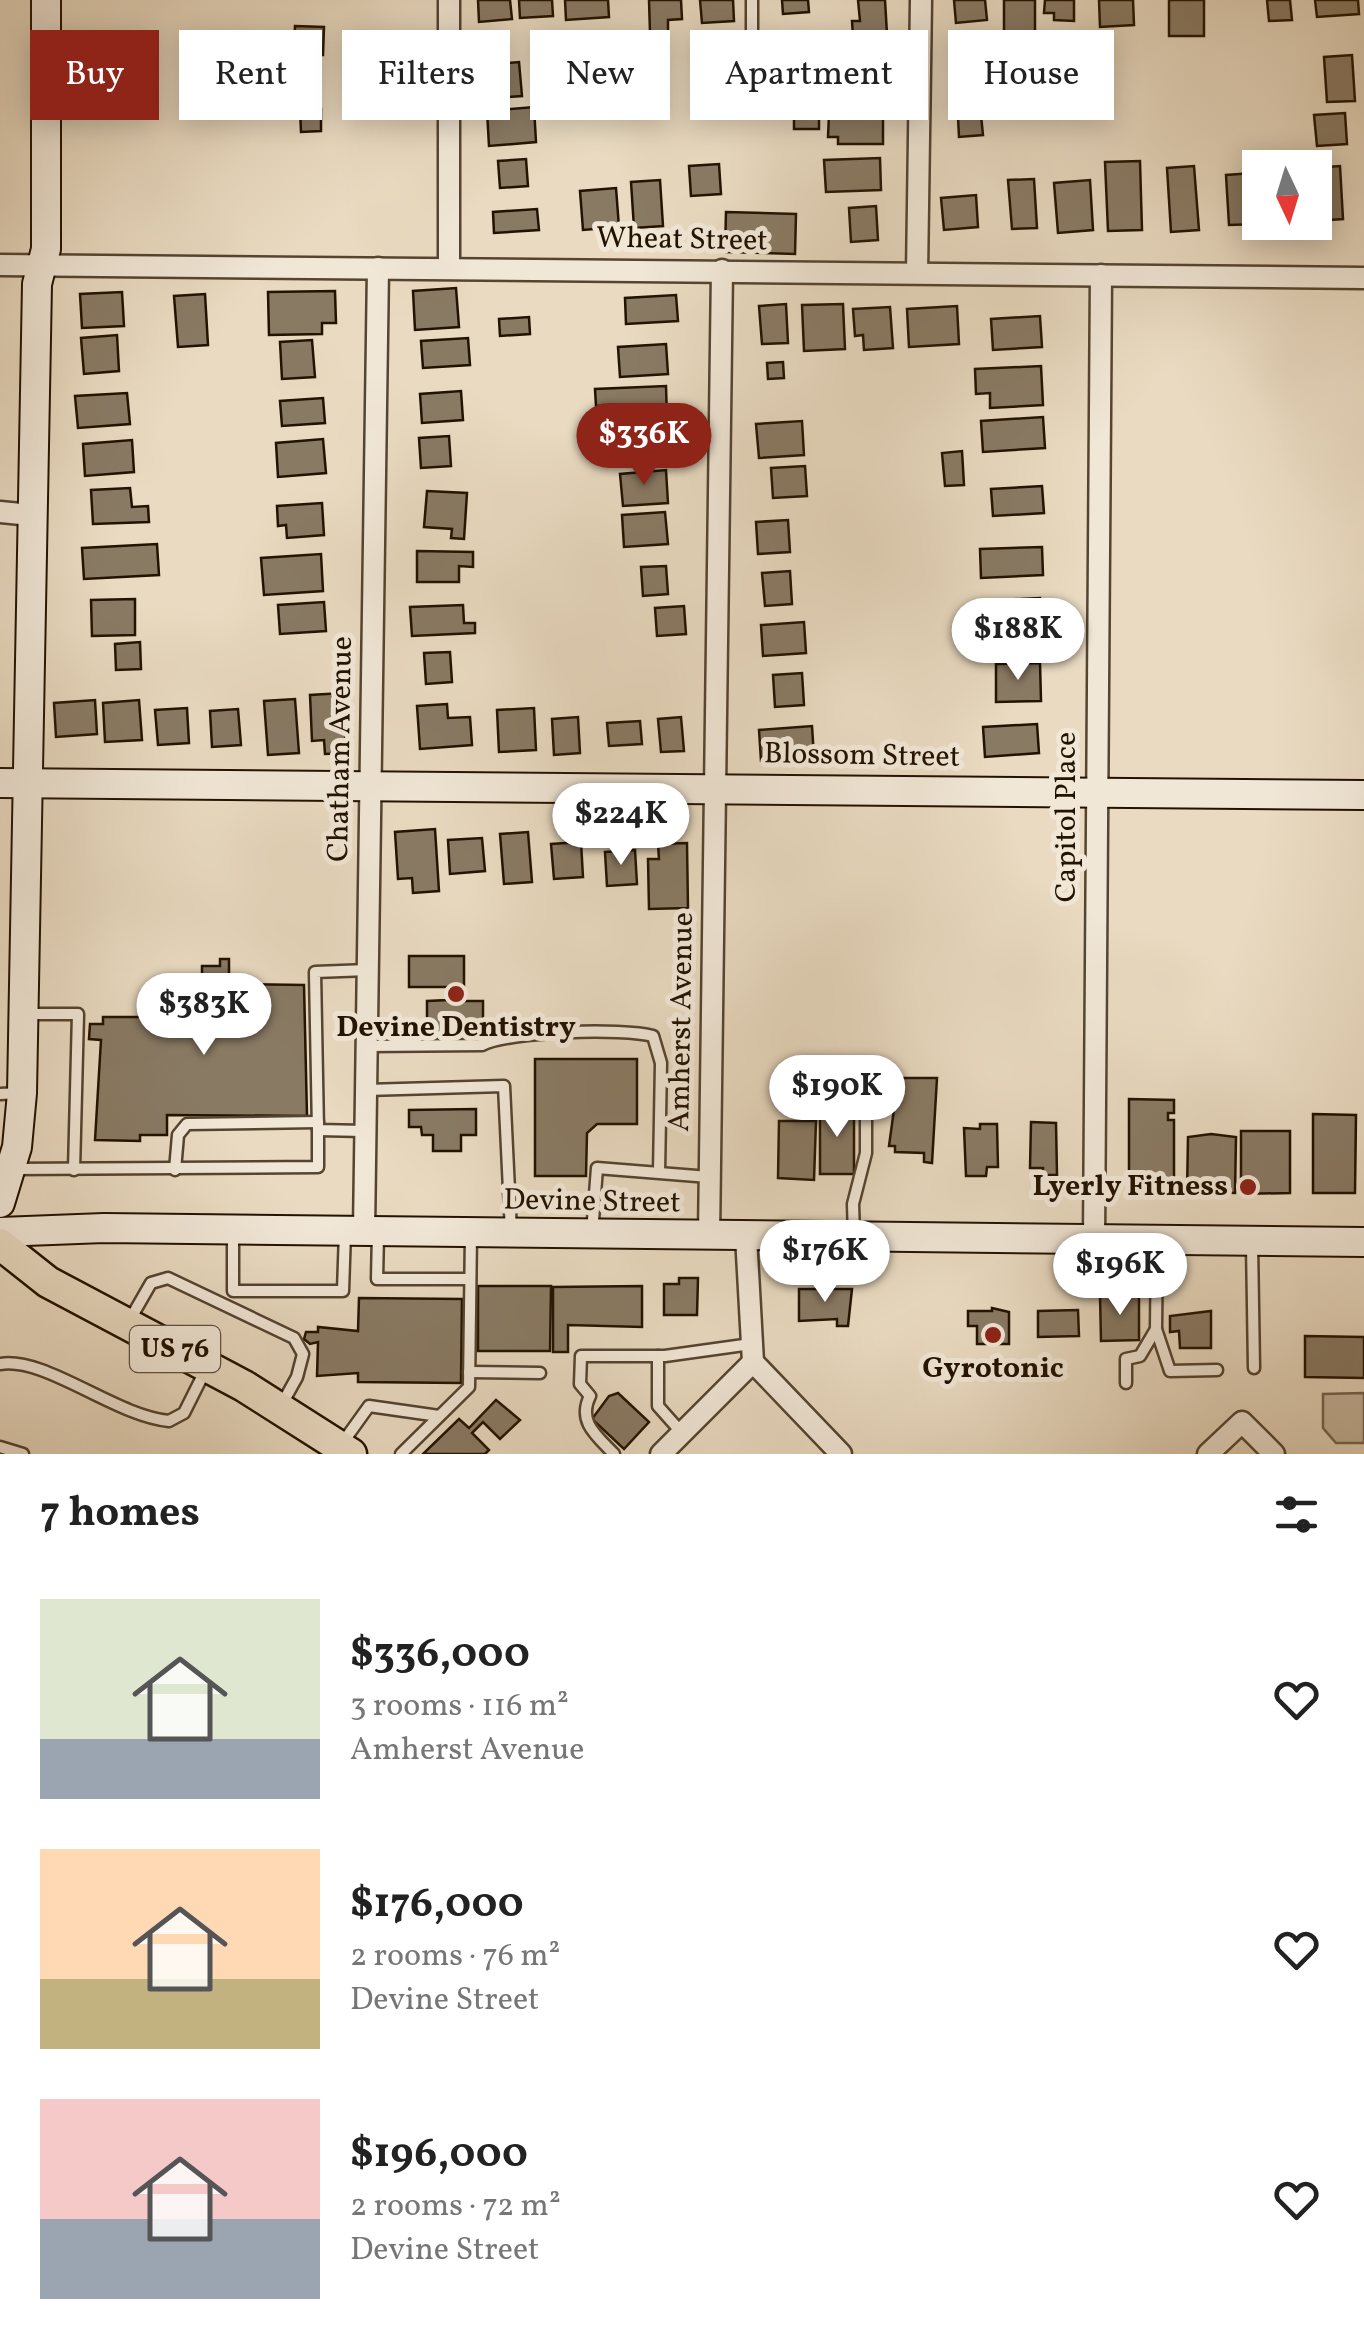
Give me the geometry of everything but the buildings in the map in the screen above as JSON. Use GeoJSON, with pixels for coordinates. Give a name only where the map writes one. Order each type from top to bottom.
{"type":"FeatureCollection","features":[{"type":"Feature","properties":{"kind":"main road","name":"US 76"},"geometry":{"type":"LineString","coordinates":[[0,1244],[48,1282],[208,1366],[346,1450]]}},
{"type":"Feature","properties":{"kind":"street"},"geometry":{"type":"LineString","coordinates":[[0,1203],[12,1169],[11,1094],[24,1014],[14,783],[41,267],[46,249],[46,0]]}},
{"type":"Feature","properties":{"kind":"street"},"geometry":{"type":"LineString","coordinates":[[449,0],[449,268]]}},
{"type":"Feature","properties":{"kind":"street"},"geometry":{"type":"LineString","coordinates":[[917,273],[922,0]]}},
{"type":"Feature","properties":{"kind":"street","name":"Wheat Street"},"geometry":{"type":"LineString","coordinates":[[0,266],[1364,278]]}},
{"type":"Feature","properties":{"kind":"street","name":"Chatham Avenue"},"geometry":{"type":"LineString","coordinates":[[362,1231],[378,268]]}},
{"type":"Feature","properties":{"kind":"street","name":"Amherst Avenue"},"geometry":{"type":"LineString","coordinates":[[709,1236],[722,270]]}},
{"type":"Feature","properties":{"kind":"street","name":"Capitol Place"},"geometry":{"type":"LineString","coordinates":[[1094,1240],[1101,275]]}},
{"type":"Feature","properties":{"kind":"street"},"geometry":{"type":"LineString","coordinates":[[0,512],[30,515]]}},
{"type":"Feature","properties":{"kind":"street","name":"Blossom Street"},"geometry":{"type":"LineString","coordinates":[[14,783],[370,783],[1364,795]]}},
{"type":"Feature","properties":{"kind":"street","name":"Devine Street"},"geometry":{"type":"LineString","coordinates":[[0,1232],[232,1230],[1364,1242]]}},
{"type":"Feature","properties":{"kind":"street"},"geometry":{"type":"LineString","coordinates":[[746,1236],[753,1353],[841,1454]]}},
{"type":"Feature","properties":{"kind":"street"},"geometry":{"type":"LineString","coordinates":[[661,1454],[753,1353]]}},
{"type":"Feature","properties":{"kind":"street"},"geometry":{"type":"LineString","coordinates":[[1208,1454],[1242,1422],[1274,1454]]}},
{"type":"Feature","properties":{"kind":"lane"},"geometry":{"type":"LineString","coordinates":[[752,0],[752,30]]}},
{"type":"Feature","properties":{"kind":"lane"},"geometry":{"type":"LineString","coordinates":[[12,1169],[318,1168],[315,972],[368,970]]}},
{"type":"Feature","properties":{"kind":"lane"},"geometry":{"type":"LineString","coordinates":[[24,1014],[78,1014],[74,1170]]}},
{"type":"Feature","properties":{"kind":"lane"},"geometry":{"type":"LineString","coordinates":[[367,1046],[482,1045],[496,1038],[521,1035],[653,1036],[661,1064],[659,1172]]}},
{"type":"Feature","properties":{"kind":"lane"},"geometry":{"type":"LineString","coordinates":[[366,1090],[504,1086],[511,1233]]}},
{"type":"Feature","properties":{"kind":"lane"},"geometry":{"type":"LineString","coordinates":[[854,1237],[854,1204],[864,1171],[866,1098]]}},
{"type":"Feature","properties":{"kind":"lane"},"geometry":{"type":"LineString","coordinates":[[175,1170],[178,1135],[186,1124],[318,1126],[366,1131]]}},
{"type":"Feature","properties":{"kind":"lane"},"geometry":{"type":"LineString","coordinates":[[592,1234],[597,1168],[710,1177]]}},
{"type":"Feature","properties":{"kind":"lane"},"geometry":{"type":"LineString","coordinates":[[227,1305],[233,1291],[232,1230]]}},
{"type":"Feature","properties":{"kind":"lane"},"geometry":{"type":"LineString","coordinates":[[362,1231],[377,1280],[470,1279]]}},
{"type":"Feature","properties":{"kind":"lane"},"geometry":{"type":"LineString","coordinates":[[233,1291],[344,1291],[362,1231]]}},
{"type":"Feature","properties":{"kind":"lane"},"geometry":{"type":"LineString","coordinates":[[401,1454],[468,1387],[472,1232]]}},
{"type":"Feature","properties":{"kind":"lane"},"geometry":{"type":"LineString","coordinates":[[1157,1240],[1156,1329],[1170,1371],[1217,1370]]}},
{"type":"Feature","properties":{"kind":"lane"},"geometry":{"type":"LineString","coordinates":[[1252,1241],[1254,1368]]}},
{"type":"Feature","properties":{"kind":"lane"},"geometry":{"type":"LineString","coordinates":[[128,1324],[155,1279],[174,1280],[294,1338],[302,1347],[298,1378],[280,1407]]}},
{"type":"Feature","properties":{"kind":"lane"},"geometry":{"type":"LineString","coordinates":[[1126,1383],[1126,1358],[1140,1356],[1156,1329]]}},
{"type":"Feature","properties":{"kind":"lane"},"geometry":{"type":"LineString","coordinates":[[614,1454],[588,1427],[586,1405],[590,1396],[580,1384],[581,1356],[753,1353]]}},
{"type":"Feature","properties":{"kind":"lane"},"geometry":{"type":"LineString","coordinates":[[658,1356],[658,1406],[682,1433]]}},
{"type":"Feature","properties":{"kind":"lane"},"geometry":{"type":"LineString","coordinates":[[0,1364],[32,1366],[113,1405],[169,1421],[184,1412],[208,1366]]}},
{"type":"Feature","properties":{"kind":"lane"},"geometry":{"type":"LineString","coordinates":[[469,1372],[540,1373]]}},
{"type":"Feature","properties":{"kind":"lane"},"geometry":{"type":"LineString","coordinates":[[346,1450],[369,1406],[439,1416]]}},
{"type":"Feature","properties":{"kind":"lane"},"geometry":{"type":"LineString","coordinates":[[0,1447],[23,1454]]}},
{"type":"Feature","properties":{"kind":"shaded area"},"geometry":{"type":"Polygon","coordinates":[[[1364,1393],[1364,1443],[1336,1443],[1323,1428],[1323,1394],[1364,1393]]]}},
{"type":"Feature","properties":{"kind":"place","name":"Devine Dentistry"},"geometry":{"type":"Point","coordinates":[456,994]}},
{"type":"Feature","properties":{"kind":"place","name":"Lyerly Fitness"},"geometry":{"type":"Point","coordinates":[1248,1187]}},
{"type":"Feature","properties":{"kind":"place","name":"Gyrotonic"},"geometry":{"type":"Point","coordinates":[993,1335]}}]}
